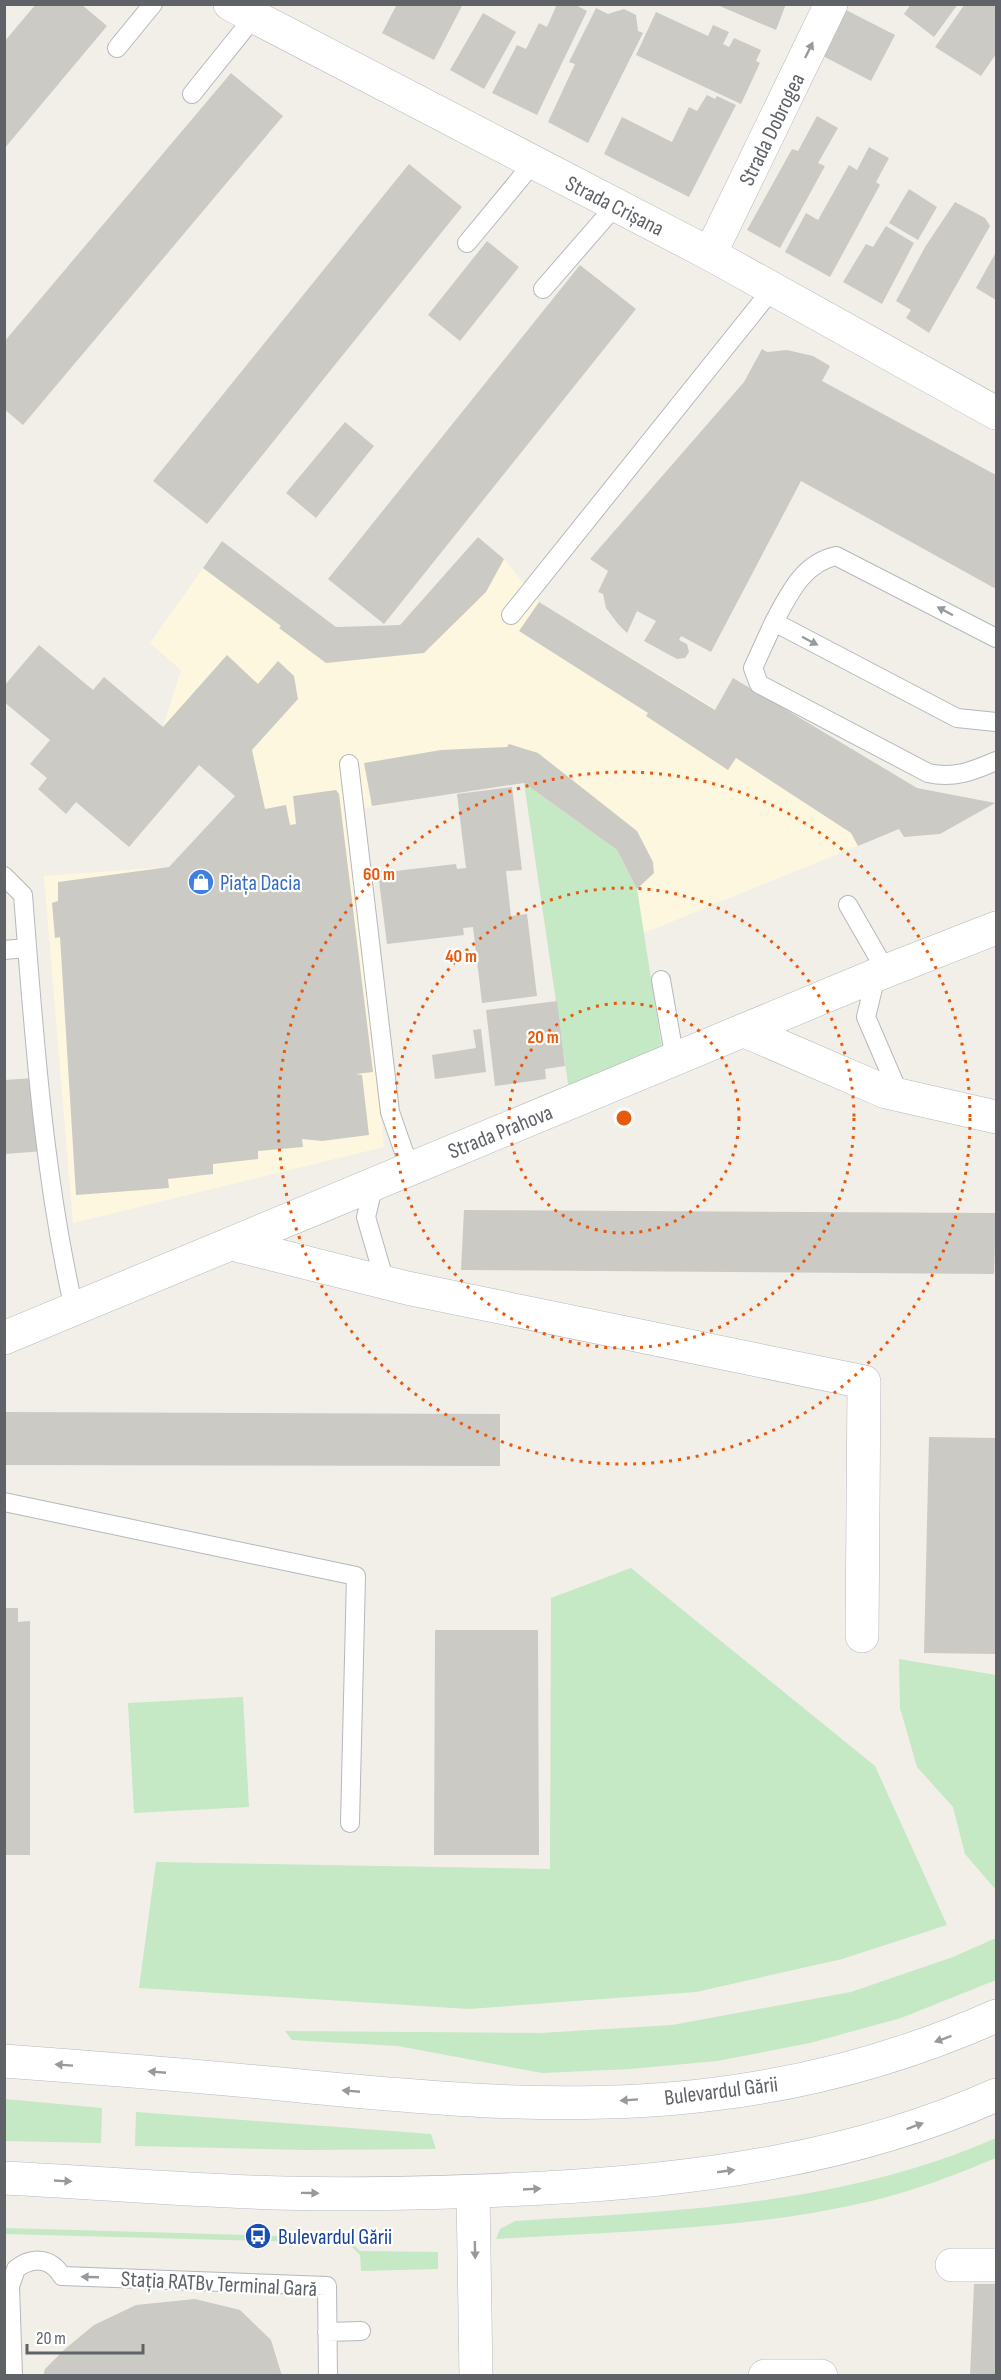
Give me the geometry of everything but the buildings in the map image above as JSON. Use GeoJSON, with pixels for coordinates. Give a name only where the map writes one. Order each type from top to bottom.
{"type":"FeatureCollection","features":[{"type":"Feature","properties":{"kind":"street","name":"Strada Dobrogea"},"geometry":{"type":"LineString","coordinates":[[710,254],[831,4]]}},
{"type":"Feature","properties":{"kind":"street","name":"Strada Crișana"},"geometry":{"type":"LineString","coordinates":[[242,11],[710,254],[996,413]]}},
{"type":"Feature","properties":{"kind":"street","name":"Strada Prahova"},"geometry":{"type":"LineString","coordinates":[[4,1338],[996,928]]}},
{"type":"Feature","properties":{"kind":"street"},"geometry":{"type":"LineString","coordinates":[[745,1031],[900,1096],[996,1117]]}},
{"type":"Feature","properties":{"kind":"street"},"geometry":{"type":"LineString","coordinates":[[232,1244],[385,1282],[864,1383],[862,1636]]}},
{"type":"Feature","properties":{"kind":"street","name":"Bulevardul Gării"},"geometry":{"type":"LineString","coordinates":[[4,2061],[123,2069],[409,2097],[590,2102],[713,2094],[797,2081],[866,2064],[945,2039],[996,2016]]}},
{"type":"Feature","properties":{"kind":"street"},"geometry":{"type":"LineString","coordinates":[[4,2178],[252,2192],[473,2192],[657,2180],[732,2170],[822,2152],[902,2131],[996,2095]]}},
{"type":"Feature","properties":{"kind":"street"},"geometry":{"type":"LineString","coordinates":[[473,2192],[476,2376]]}},
{"type":"Feature","properties":{"kind":"street"},"geometry":{"type":"LineString","coordinates":[[952,2265],[996,2265]]}},
{"type":"Feature","properties":{"kind":"street"},"geometry":{"type":"LineString","coordinates":[[765,2376],[821,2376]]}},
{"type":"Feature","properties":{"kind":"lane"},"geometry":{"type":"LineString","coordinates":[[117,48],[153,4]]}},
{"type":"Feature","properties":{"kind":"lane"},"geometry":{"type":"LineString","coordinates":[[192,93],[242,11]]}},
{"type":"Feature","properties":{"kind":"lane"},"geometry":{"type":"LineString","coordinates":[[467,243],[534,162]]}},
{"type":"Feature","properties":{"kind":"lane"},"geometry":{"type":"LineString","coordinates":[[543,289],[616,205]]}},
{"type":"Feature","properties":{"kind":"lane"},"geometry":{"type":"LineString","coordinates":[[510,615],[773,288]]}},
{"type":"Feature","properties":{"kind":"lane"},"geometry":{"type":"LineString","coordinates":[[996,638],[836,556],[821,559],[801,576],[774,622],[753,668],[759,684],[928,773],[945,777],[964,774],[996,761]]}},
{"type":"Feature","properties":{"kind":"lane"},"geometry":{"type":"LineString","coordinates":[[774,622],[957,718],[996,722]]}},
{"type":"Feature","properties":{"kind":"lane"},"geometry":{"type":"LineString","coordinates":[[349,764],[390,1112],[404,1152],[414,1167]]}},
{"type":"Feature","properties":{"kind":"lane"},"geometry":{"type":"LineString","coordinates":[[4,876],[23,896],[56,1231],[74,1309]]}},
{"type":"Feature","properties":{"kind":"lane"},"geometry":{"type":"LineString","coordinates":[[848,905],[881,974],[866,1017],[900,1096]]}},
{"type":"Feature","properties":{"kind":"lane"},"geometry":{"type":"LineString","coordinates":[[4,950],[27,948]]}},
{"type":"Feature","properties":{"kind":"lane"},"geometry":{"type":"LineString","coordinates":[[662,980],[675,1060]]}},
{"type":"Feature","properties":{"kind":"lane"},"geometry":{"type":"LineString","coordinates":[[374,1184],[366,1217],[385,1282]]}},
{"type":"Feature","properties":{"kind":"lane"},"geometry":{"type":"LineString","coordinates":[[4,1502],[356,1576],[350,1823]]}},
{"type":"Feature","properties":{"kind":"lane","name":"Stația RATBv Terminal Gară"},"geometry":{"type":"LineString","coordinates":[[13,2376],[12,2277],[23,2263],[32,2260],[50,2263],[62,2276],[327,2286],[328,2376]]}},
{"type":"Feature","properties":{"kind":"lane"},"geometry":{"type":"LineString","coordinates":[[327,2332],[361,2331]]}},
{"type":"Feature","properties":{"kind":"shaded area","name":"Piața Dacia"},"geometry":{"type":"Polygon","coordinates":[[[478,537],[504,559],[539,602],[888,813],[899,829],[644,933],[637,889],[524,783],[448,793],[350,811],[384,1147],[73,1223],[44,876],[169,867],[235,796],[163,727],[181,670],[150,643],[222,541],[336,627],[400,625],[478,537]]]}},
{"type":"Feature","properties":{"kind":"green space"},"geometry":{"type":"Polygon","coordinates":[[[524,783],[617,850],[637,889],[662,1049],[569,1090],[524,783]]]}},
{"type":"Feature","properties":{"kind":"green space"},"geometry":{"type":"Polygon","coordinates":[[[631,1568],[875,1766],[947,1925],[842,1959],[696,1992],[469,2009],[139,1988],[156,1862],[550,1869],[551,1598],[631,1568]]]}},
{"type":"Feature","properties":{"kind":"green space"},"geometry":{"type":"Polygon","coordinates":[[[899,1659],[996,1675],[996,1890],[965,1854],[953,1807],[917,1767],[900,1708],[899,1659]]]}},
{"type":"Feature","properties":{"kind":"green space"},"geometry":{"type":"Polygon","coordinates":[[[243,1697],[249,1807],[134,1813],[128,1703],[243,1697]]]}},
{"type":"Feature","properties":{"kind":"green space"},"geometry":{"type":"Polygon","coordinates":[[[996,1938],[996,1980],[901,2018],[810,2043],[717,2061],[630,2069],[542,2073],[398,2046],[292,2040],[285,2031],[541,2033],[672,2025],[851,1992],[953,1957],[996,1938]]]}},
{"type":"Feature","properties":{"kind":"green space"},"geometry":{"type":"Polygon","coordinates":[[[5,2099],[102,2108],[101,2143],[5,2141],[5,2099]]]}},
{"type":"Feature","properties":{"kind":"green space"},"geometry":{"type":"Polygon","coordinates":[[[136,2112],[431,2134],[436,2149],[307,2150],[135,2146],[136,2112]]]}},
{"type":"Feature","properties":{"kind":"green space"},"geometry":{"type":"Polygon","coordinates":[[[996,2138],[996,2158],[949,2177],[867,2202],[822,2211],[729,2224],[496,2239],[500,2229],[515,2221],[699,2208],[820,2191],[879,2178],[938,2160],[996,2138]]]}},
{"type":"Feature","properties":{"kind":"green space"},"geometry":{"type":"Polygon","coordinates":[[[5,2228],[346,2238],[360,2251],[438,2252],[438,2269],[361,2271],[360,2255],[349,2244],[342,2243],[5,2234],[5,2228]]]}},
{"type":"Feature","properties":{"kind":"place","name":"Piața Dacia"},"geometry":{"type":"Point","coordinates":[201,882]}},
{"type":"Feature","properties":{"kind":"place","name":"Bulevardul Gării"},"geometry":{"type":"Point","coordinates":[258,2236]}}]}
